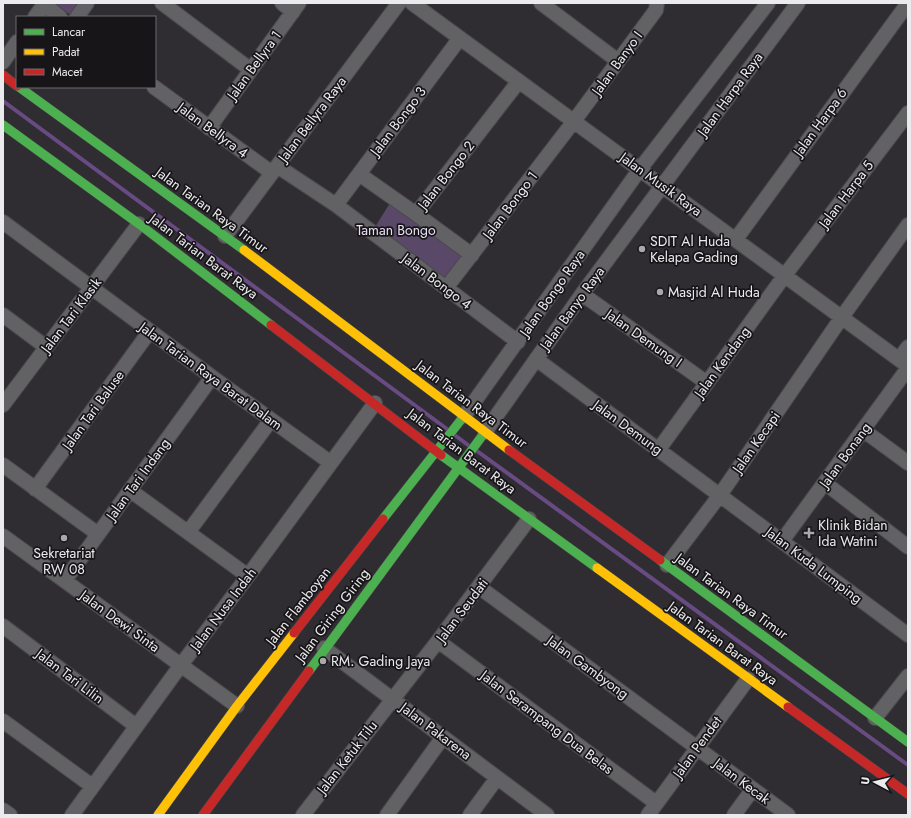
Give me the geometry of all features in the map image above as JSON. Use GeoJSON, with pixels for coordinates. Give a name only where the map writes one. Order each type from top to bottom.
{"type":"FeatureCollection","features":[{"type":"Feature","properties":{"kind":"street"},"geometry":{"type":"LineString","coordinates":[[78,16],[87,3]]}},
{"type":"Feature","properties":{"kind":"street"},"geometry":{"type":"LineString","coordinates":[[162,3],[251,70]]}},
{"type":"Feature","properties":{"kind":"street","name":"Jalan Bellyra Raya"},"geometry":{"type":"LineString","coordinates":[[225,236],[399,3]]}},
{"type":"Feature","properties":{"kind":"street","name":"Jalan Musik Raya"},"geometry":{"type":"LineString","coordinates":[[412,3],[662,186],[736,238],[905,364]]}},
{"type":"Feature","properties":{"kind":"street"},"geometry":{"type":"LineString","coordinates":[[541,3],[618,61]]}},
{"type":"Feature","properties":{"kind":"street","name":"Jalan Banyo I"},"geometry":{"type":"LineString","coordinates":[[574,121],[656,10],[657,3]]}},
{"type":"Feature","properties":{"kind":"street"},"geometry":{"type":"LineString","coordinates":[[640,169],[768,3]]}},
{"type":"Feature","properties":{"kind":"street","name":"Jalan Harpa Raya"},"geometry":{"type":"LineString","coordinates":[[662,186],[798,3]]}},
{"type":"Feature","properties":{"kind":"street"},"geometry":{"type":"LineString","coordinates":[[36,16],[44,4],[59,16]]}},
{"type":"Feature","properties":{"kind":"street","name":"Jalan Harpa 6"},"geometry":{"type":"LineString","coordinates":[[736,238],[905,5]]}},
{"type":"Feature","properties":{"kind":"street","name":"Jalan Bellyra 1"},"geometry":{"type":"LineString","coordinates":[[209,128],[251,70],[292,6]]}},
{"type":"Feature","properties":{"kind":"street","name":"Jalan Bongo 3"},"geometry":{"type":"LineString","coordinates":[[336,205],[460,38]]}},
{"type":"Feature","properties":{"kind":"street"},"geometry":{"type":"LineString","coordinates":[[3,62],[16,43]]}},
{"type":"Feature","properties":{"kind":"street","name":"Jalan Tarian Raya Timur"},"geometry":{"type":"LineString","coordinates":[[3,75],[16,85]]}},
{"type":"Feature","properties":{"kind":"street","name":"Jalan Bongo 2"},"geometry":{"type":"LineString","coordinates":[[359,174],[416,214],[519,81]]}},
{"type":"Feature","properties":{"kind":"street","name":"Jalan Tarian Raya Timur"},"geometry":{"type":"LineString","coordinates":[[21,88],[225,236],[461,420],[667,565],[908,742]]}},
{"type":"Feature","properties":{"kind":"street","name":"Jalan Bellyra 4"},"geometry":{"type":"LineString","coordinates":[[155,88],[209,128],[274,169]]}},
{"type":"Feature","properties":{"kind":"street","name":"Jalan Harpa 5"},"geometry":{"type":"LineString","coordinates":[[785,275],[908,113]]}},
{"type":"Feature","properties":{"kind":"street","name":"Jalan Bongo 1"},"geometry":{"type":"LineString","coordinates":[[446,288],[574,121]]}},
{"type":"Feature","properties":{"kind":"street","name":"Jalan Tarian Barat Raya"},"geometry":{"type":"LineString","coordinates":[[3,125],[139,224],[375,403],[462,464],[529,519],[908,794]]}},
{"type":"Feature","properties":{"kind":"street","name":"Jalan Bongo 4"},"geometry":{"type":"LineString","coordinates":[[274,169],[336,205],[518,342]]}},
{"type":"Feature","properties":{"kind":"street","name":"Jalan Bongo Raya"},"geometry":{"type":"LineString","coordinates":[[461,420],[640,169]]}},
{"type":"Feature","properties":{"kind":"street","name":"Jalan Banyo Raya"},"geometry":{"type":"LineString","coordinates":[[483,435],[582,294],[662,186]]}},
{"type":"Feature","properties":{"kind":"street"},"geometry":{"type":"LineString","coordinates":[[416,214],[472,254]]}},
{"type":"Feature","properties":{"kind":"street","name":"Jalan Tarian Raya Barat Dalam"},"geometry":{"type":"LineString","coordinates":[[3,222],[212,377],[331,462]]}},
{"type":"Feature","properties":{"kind":"street","name":"Jalan Tari Klasik"},"geometry":{"type":"LineString","coordinates":[[3,405],[139,224]]}},
{"type":"Feature","properties":{"kind":"street","name":"Jalan Kecapi"},"geometry":{"type":"LineString","coordinates":[[667,565],[720,494],[908,226]]}},
{"type":"Feature","properties":{"kind":"street","name":"Jalan Kendang"},"geometry":{"type":"LineString","coordinates":[[659,449],[785,275]]}},
{"type":"Feature","properties":{"kind":"street","name":"Jalan Demung I"},"geometry":{"type":"LineString","coordinates":[[582,294],[707,382]]}},
{"type":"Feature","properties":{"kind":"street"},"geometry":{"type":"LineString","coordinates":[[3,315],[46,347]]}},
{"type":"Feature","properties":{"kind":"street","name":"Jalan Tari Baluse"},"geometry":{"type":"LineString","coordinates":[[35,489],[150,331]]}},
{"type":"Feature","properties":{"kind":"street","name":"Jalan Bonang"},"geometry":{"type":"LineString","coordinates":[[782,541],[863,430],[905,364],[908,347]]}},
{"type":"Feature","properties":{"kind":"street","name":"Jalan Demung"},"geometry":{"type":"LineString","coordinates":[[536,359],[720,494]]}},
{"type":"Feature","properties":{"kind":"street","name":"Jalan Tari Indang"},"geometry":{"type":"LineString","coordinates":[[65,580],[212,377]]}},
{"type":"Feature","properties":{"kind":"street","name":"Jalan Nusa Indah"},"geometry":{"type":"LineString","coordinates":[[72,815],[180,665],[248,576],[375,403]]}},
{"type":"Feature","properties":{"kind":"street"},"geometry":{"type":"LineString","coordinates":[[189,531],[271,420]]}},
{"type":"Feature","properties":{"kind":"street","name":"Jalan Flamboyan"},"geometry":{"type":"LineString","coordinates":[[158,815],[237,706],[461,420]]}},
{"type":"Feature","properties":{"kind":"street"},"geometry":{"type":"LineString","coordinates":[[863,430],[908,463]]}},
{"type":"Feature","properties":{"kind":"street","name":"Jalan Giring Giring"},"geometry":{"type":"LineString","coordinates":[[203,815],[324,648],[483,435]]}},
{"type":"Feature","properties":{"kind":"street"},"geometry":{"type":"LineString","coordinates":[[3,465],[98,534]]}},
{"type":"Feature","properties":{"kind":"street"},"geometry":{"type":"LineString","coordinates":[[825,483],[908,547]]}},
{"type":"Feature","properties":{"kind":"street"},"geometry":{"type":"LineString","coordinates":[[131,490],[189,531],[248,576]]}},
{"type":"Feature","properties":{"kind":"street","name":"Jalan Kuda Lumping"},"geometry":{"type":"LineString","coordinates":[[720,494],[908,635]]}},
{"type":"Feature","properties":{"kind":"street","name":"Jalan Seudati"},"geometry":{"type":"LineString","coordinates":[[392,699],[438,641],[529,519]]}},
{"type":"Feature","properties":{"kind":"street","name":"Jalan Dewi Sinta"},"geometry":{"type":"LineString","coordinates":[[3,536],[237,706]]}},
{"type":"Feature","properties":{"kind":"street","name":"Jalan Gambyong"},"geometry":{"type":"LineString","coordinates":[[479,587],[697,747]]}},
{"type":"Feature","properties":{"kind":"street","name":"Jalan Tari Lilin"},"geometry":{"type":"LineString","coordinates":[[3,626],[136,726]]}},
{"type":"Feature","properties":{"kind":"street","name":"Jalan Serampang Dua Belas"},"geometry":{"type":"LineString","coordinates":[[438,641],[656,803]]}},
{"type":"Feature","properties":{"kind":"street","name":"Jalan Pakarena"},"geometry":{"type":"LineString","coordinates":[[324,648],[547,815]]}},
{"type":"Feature","properties":{"kind":"street"},"geometry":{"type":"LineString","coordinates":[[875,718],[908,676]]}},
{"type":"Feature","properties":{"kind":"street","name":"Jalan Pendet"},"geometry":{"type":"LineString","coordinates":[[648,815],[748,679]]}},
{"type":"Feature","properties":{"kind":"street","name":"Jalan Ketuk Tilu"},"geometry":{"type":"LineString","coordinates":[[302,815],[392,699]]}},
{"type":"Feature","properties":{"kind":"street"},"geometry":{"type":"LineString","coordinates":[[3,721],[92,786]]}},
{"type":"Feature","properties":{"kind":"street"},"geometry":{"type":"LineString","coordinates":[[387,815],[443,737]]}},
{"type":"Feature","properties":{"kind":"street","name":"Jalan Kecak"},"geometry":{"type":"LineString","coordinates":[[697,747],[788,815]]}},
{"type":"Feature","properties":{"kind":"street"},"geometry":{"type":"LineString","coordinates":[[470,815],[497,778]]}},
{"type":"Feature","properties":{"kind":"street"},"geometry":{"type":"LineString","coordinates":[[734,815],[753,789]]}},
{"type":"Feature","properties":{"kind":"street"},"geometry":{"type":"LineString","coordinates":[[3,810],[10,815]]}},
{"type":"Feature","properties":{"kind":"green space"},"geometry":{"type":"Polygon","coordinates":[[[55,3],[79,3],[70,15],[55,3]]]}},
{"type":"Feature","properties":{"kind":"green space","name":"Taman Bongo"},"geometry":{"type":"Polygon","coordinates":[[[390,203],[469,256],[446,284],[370,235],[390,203]]]}},
{"type":"Feature","properties":{"kind":"waterway"},"geometry":{"type":"LineString","coordinates":[[3,101],[447,429]]}},
{"type":"Feature","properties":{"kind":"waterway"},"geometry":{"type":"LineString","coordinates":[[456,436],[468,445]]}},
{"type":"Feature","properties":{"kind":"waterway"},"geometry":{"type":"LineString","coordinates":[[477,451],[908,765]]}},
{"type":"Feature","properties":{"kind":"traffic: fast"},"geometry":{"type":"LineString","coordinates":[[20,88],[244,250]]}},
{"type":"Feature","properties":{"kind":"traffic: fast"},"geometry":{"type":"LineString","coordinates":[[3,125],[139,224],[271,325]]}},
{"type":"Feature","properties":{"kind":"traffic: fast"},"geometry":{"type":"LineString","coordinates":[[383,519],[464,416]]}},
{"type":"Feature","properties":{"kind":"traffic: fast"},"geometry":{"type":"LineString","coordinates":[[309,671],[485,432]]}},
{"type":"Feature","properties":{"kind":"traffic: fast"},"geometry":{"type":"LineString","coordinates":[[441,455],[597,568]]}},
{"type":"Feature","properties":{"kind":"traffic: fast"},"geometry":{"type":"LineString","coordinates":[[660,560],[908,742]]}},
{"type":"Feature","properties":{"kind":"traffic: slow"},"geometry":{"type":"LineString","coordinates":[[244,250],[509,450]]}},
{"type":"Feature","properties":{"kind":"traffic: slow"},"geometry":{"type":"LineString","coordinates":[[597,568],[788,707]]}},
{"type":"Feature","properties":{"kind":"traffic: slow"},"geometry":{"type":"LineString","coordinates":[[158,815],[237,706],[294,633]]}},
{"type":"Feature","properties":{"kind":"traffic: jam"},"geometry":{"type":"LineString","coordinates":[[3,75],[16,85]]}},
{"type":"Feature","properties":{"kind":"traffic: jam"},"geometry":{"type":"LineString","coordinates":[[271,325],[441,455]]}},
{"type":"Feature","properties":{"kind":"traffic: jam"},"geometry":{"type":"LineString","coordinates":[[509,450],[660,560]]}},
{"type":"Feature","properties":{"kind":"traffic: jam"},"geometry":{"type":"LineString","coordinates":[[294,633],[383,519]]}},
{"type":"Feature","properties":{"kind":"traffic: jam"},"geometry":{"type":"LineString","coordinates":[[203,815],[309,671]]}},
{"type":"Feature","properties":{"kind":"traffic: jam"},"geometry":{"type":"LineString","coordinates":[[788,707],[908,794]]}},
{"type":"Feature","properties":{"kind":"place","name":"SDIT Al Huda Kelapa Gading"},"geometry":{"type":"Point","coordinates":[642,249]}},
{"type":"Feature","properties":{"kind":"place","name":"Masjid Al Huda"},"geometry":{"type":"Point","coordinates":[660,292]}},
{"type":"Feature","properties":{"kind":"place","name":"Klinik Bidan Ida Watini"},"geometry":{"type":"Point","coordinates":[809,533]}},
{"type":"Feature","properties":{"kind":"place","name":"Sekretariat RW 08"},"geometry":{"type":"Point","coordinates":[64,538]}},
{"type":"Feature","properties":{"kind":"place","name":"RM. Gading Jaya"},"geometry":{"type":"Point","coordinates":[323,661]}}]}
